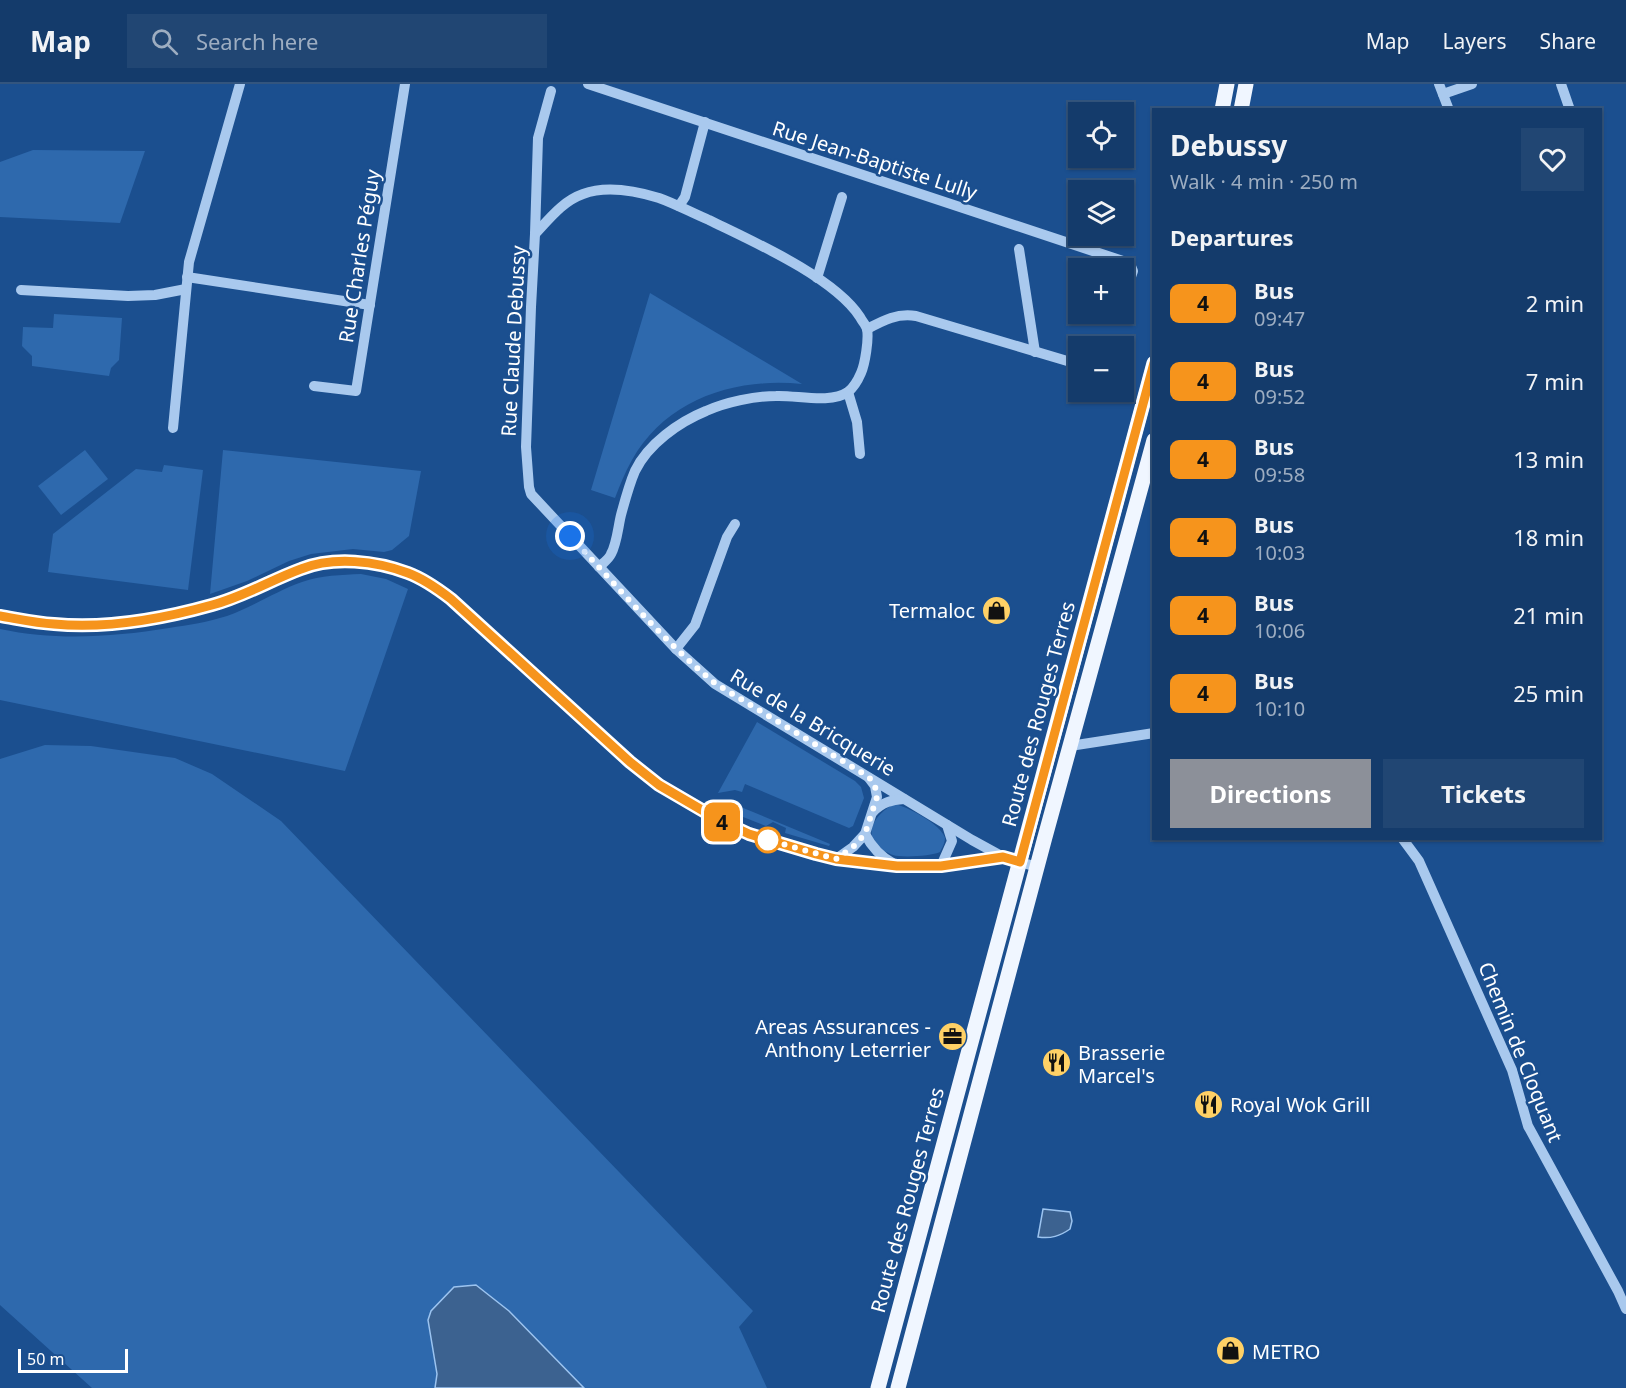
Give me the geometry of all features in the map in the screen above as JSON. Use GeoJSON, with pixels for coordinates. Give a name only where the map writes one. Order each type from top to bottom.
{"type":"FeatureCollection","features":[{"type":"Feature","properties":{"kind":"main road"},"geometry":{"type":"LineString","coordinates":[[1222,108],[1227,84]]}},
{"type":"Feature","properties":{"kind":"main road"},"geometry":{"type":"LineString","coordinates":[[1241,108],[1246,84]]}},
{"type":"Feature","properties":{"kind":"main road","name":"Route des Rouges Terres"},"geometry":{"type":"LineString","coordinates":[[878,1388],[1152,370]]}},
{"type":"Feature","properties":{"kind":"main road","name":"Route des Rouges Terres"},"geometry":{"type":"LineString","coordinates":[[898,1388],[1152,447]]}},
{"type":"Feature","properties":{"kind":"street"},"geometry":{"type":"LineString","coordinates":[[173,428],[189,262],[240,84]]}},
{"type":"Feature","properties":{"kind":"street","name":"Rue Charles Péguy"},"geometry":{"type":"LineString","coordinates":[[314,386],[356,391],[405,84]]}},
{"type":"Feature","properties":{"kind":"street","name":"Rue Jean-Baptiste Lully"},"geometry":{"type":"LineString","coordinates":[[588,84],[1117,258]]}},
{"type":"Feature","properties":{"kind":"street"},"geometry":{"type":"LineString","coordinates":[[1448,108],[1441,89],[1472,84]]}},
{"type":"Feature","properties":{"kind":"street"},"geometry":{"type":"LineString","coordinates":[[1561,84],[1569,108]]}},
{"type":"Feature","properties":{"kind":"street","name":"Rue Claude Debussy"},"geometry":{"type":"LineString","coordinates":[[551,91],[538,138],[526,447],[529,487],[531,494],[540,505],[599,567]]}},
{"type":"Feature","properties":{"kind":"street"},"geometry":{"type":"LineString","coordinates":[[679,206],[685,198],[705,123]]}},
{"type":"Feature","properties":{"kind":"street"},"geometry":{"type":"LineString","coordinates":[[536,234],[558,208],[584,193],[619,190],[660,199],[679,206],[786,259],[817,278],[839,294],[855,311],[867,329],[866,355],[862,371],[848,392],[836,397],[820,398],[759,397],[706,410],[682,423],[665,436],[646,453],[635,470],[611,556],[599,567]]}},
{"type":"Feature","properties":{"kind":"street"},"geometry":{"type":"LineString","coordinates":[[817,278],[842,197]]}},
{"type":"Feature","properties":{"kind":"street"},"geometry":{"type":"LineString","coordinates":[[1020,249],[1035,352]]}},
{"type":"Feature","properties":{"kind":"street"},"geometry":{"type":"LineString","coordinates":[[187,277],[370,305]]}},
{"type":"Feature","properties":{"kind":"street"},"geometry":{"type":"LineString","coordinates":[[21,290],[128,296],[155,295],[186,289]]}},
{"type":"Feature","properties":{"kind":"street"},"geometry":{"type":"LineString","coordinates":[[867,329],[890,317],[905,314],[1068,361]]}},
{"type":"Feature","properties":{"kind":"street"},"geometry":{"type":"LineString","coordinates":[[848,392],[857,422],[860,454]]}},
{"type":"Feature","properties":{"kind":"street"},"geometry":{"type":"LineString","coordinates":[[676,649],[695,625],[727,537],[735,524]]}},
{"type":"Feature","properties":{"kind":"street"},"geometry":{"type":"LineString","coordinates":[[0,616],[55,625],[133,622],[212,605],[303,568],[327,562],[348,561],[389,567],[410,574],[435,587],[451,599],[630,762],[659,785],[719,820],[749,834],[836,859],[897,866],[941,866],[1003,857]]}},
{"type":"Feature","properties":{"kind":"street","name":"Rue de la Bricquerie"},"geometry":{"type":"LineString","coordinates":[[599,567],[676,649],[716,684],[1003,857],[1037,867]]}},
{"type":"Feature","properties":{"kind":"street"},"geometry":{"type":"LineString","coordinates":[[1070,746],[1152,733]]}},
{"type":"Feature","properties":{"kind":"street"},"geometry":{"type":"LineString","coordinates":[[836,859],[853,847],[865,834],[877,797],[875,786],[869,777]]}},
{"type":"Feature","properties":{"kind":"street"},"geometry":{"type":"LineString","coordinates":[[872,813],[892,800],[905,799]]}},
{"type":"Feature","properties":{"kind":"street"},"geometry":{"type":"LineString","coordinates":[[941,866],[952,841],[947,824]]}},
{"type":"Feature","properties":{"kind":"street"},"geometry":{"type":"LineString","coordinates":[[865,834],[877,852],[897,866]]}},
{"type":"Feature","properties":{"kind":"street","name":"Chemin de Cloquant"},"geometry":{"type":"LineString","coordinates":[[1403,840],[1419,861],[1512,1070],[1528,1126],[1626,1309]]}},
{"type":"Feature","properties":{"kind":"shaded area"},"geometry":{"type":"Polygon","coordinates":[[[33,150],[145,151],[120,223],[0,217],[0,162],[33,150]]]}},
{"type":"Feature","properties":{"kind":"shaded area"},"geometry":{"type":"Polygon","coordinates":[[[650,293],[802,384],[752,384],[705,396],[683,407],[664,421],[646,439],[629,465],[615,498],[591,490],[650,293]]]}},
{"type":"Feature","properties":{"kind":"shaded area"},"geometry":{"type":"Polygon","coordinates":[[[54,314],[122,318],[119,360],[111,368],[109,376],[32,366],[32,356],[22,346],[23,327],[53,328],[54,314]]]}},
{"type":"Feature","properties":{"kind":"shaded area"},"geometry":{"type":"Polygon","coordinates":[[[85,450],[108,479],[61,515],[38,486],[85,450]]]}},
{"type":"Feature","properties":{"kind":"shaded area"},"geometry":{"type":"Polygon","coordinates":[[[223,450],[421,471],[409,536],[392,550],[384,552],[353,549],[311,554],[210,594],[223,450]]]}},
{"type":"Feature","properties":{"kind":"shaded area"},"geometry":{"type":"Polygon","coordinates":[[[164,465],[203,470],[188,590],[48,572],[53,534],[136,469],[162,472],[164,465]]]}},
{"type":"Feature","properties":{"kind":"shaded area"},"geometry":{"type":"Polygon","coordinates":[[[361,574],[386,579],[408,589],[345,771],[0,700],[0,629],[42,635],[84,636],[127,634],[176,627],[227,616],[309,580],[361,574]]]}},
{"type":"Feature","properties":{"kind":"shaded area"},"geometry":{"type":"Polygon","coordinates":[[[757,722],[855,781],[861,787],[864,798],[853,826],[849,828],[745,784],[742,792],[735,790],[718,793],[757,722]]]}},
{"type":"Feature","properties":{"kind":"shaded area"},"geometry":{"type":"Polygon","coordinates":[[[45,745],[91,746],[175,758],[212,774],[281,821],[753,1311],[739,1327],[767,1388],[92,1388],[0,1305],[0,759],[45,745]]]}},
{"type":"Feature","properties":{"kind":"shaded area"},"geometry":{"type":"Polygon","coordinates":[[[894,804],[915,812],[938,827],[945,838],[940,852],[897,856],[884,851],[877,845],[873,839],[873,826],[881,813],[894,804]]]}},
{"type":"Feature","properties":{"kind":"shaded area"},"geometry":{"type":"Polygon","coordinates":[[[733,805],[830,844],[829,846],[785,833],[786,828],[773,822],[766,826],[728,811],[733,805]]]}},
{"type":"Feature","properties":{"kind":"shaded area"},"geometry":{"type":"Polygon","coordinates":[[[1043,1209],[1070,1212],[1072,1221],[1070,1229],[1047,1238],[1038,1237],[1043,1209]]]}},
{"type":"Feature","properties":{"kind":"shaded area"},"geometry":{"type":"Polygon","coordinates":[[[476,1285],[509,1311],[584,1388],[435,1388],[437,1374],[428,1320],[431,1311],[454,1287],[476,1285]]]}},
{"type":"Feature","properties":{"kind":"bus line","name":"4"},"geometry":{"type":"LineString","coordinates":[[0,616],[55,625],[133,622],[212,605],[303,568],[327,562],[348,561],[389,567],[410,574],[435,587],[451,599],[630,762],[659,785],[719,820],[749,834],[836,859],[897,866],[941,866],[1003,857],[1020,862],[1152,370]]}},
{"type":"Feature","properties":{"kind":"place","name":"Termaloc"},"geometry":{"type":"Point","coordinates":[996,610]}},
{"type":"Feature","properties":{"kind":"place","name":"Areas Assurances - Anthony Leterrier"},"geometry":{"type":"Point","coordinates":[952,1037]}},
{"type":"Feature","properties":{"kind":"place","name":"Brasserie Marcel's"},"geometry":{"type":"Point","coordinates":[1057,1063]}},
{"type":"Feature","properties":{"kind":"place","name":"Royal Wok Grill"},"geometry":{"type":"Point","coordinates":[1209,1104]}},
{"type":"Feature","properties":{"kind":"place","name":"METRO"},"geometry":{"type":"Point","coordinates":[1231,1351]}},
{"type":"Feature","properties":{"kind":"route"},"geometry":{"type":"LineString","coordinates":[[570,536],[696,668],[716,684],[869,777],[875,786],[877,797],[865,834],[853,847],[836,859],[768,840]]}}]}
